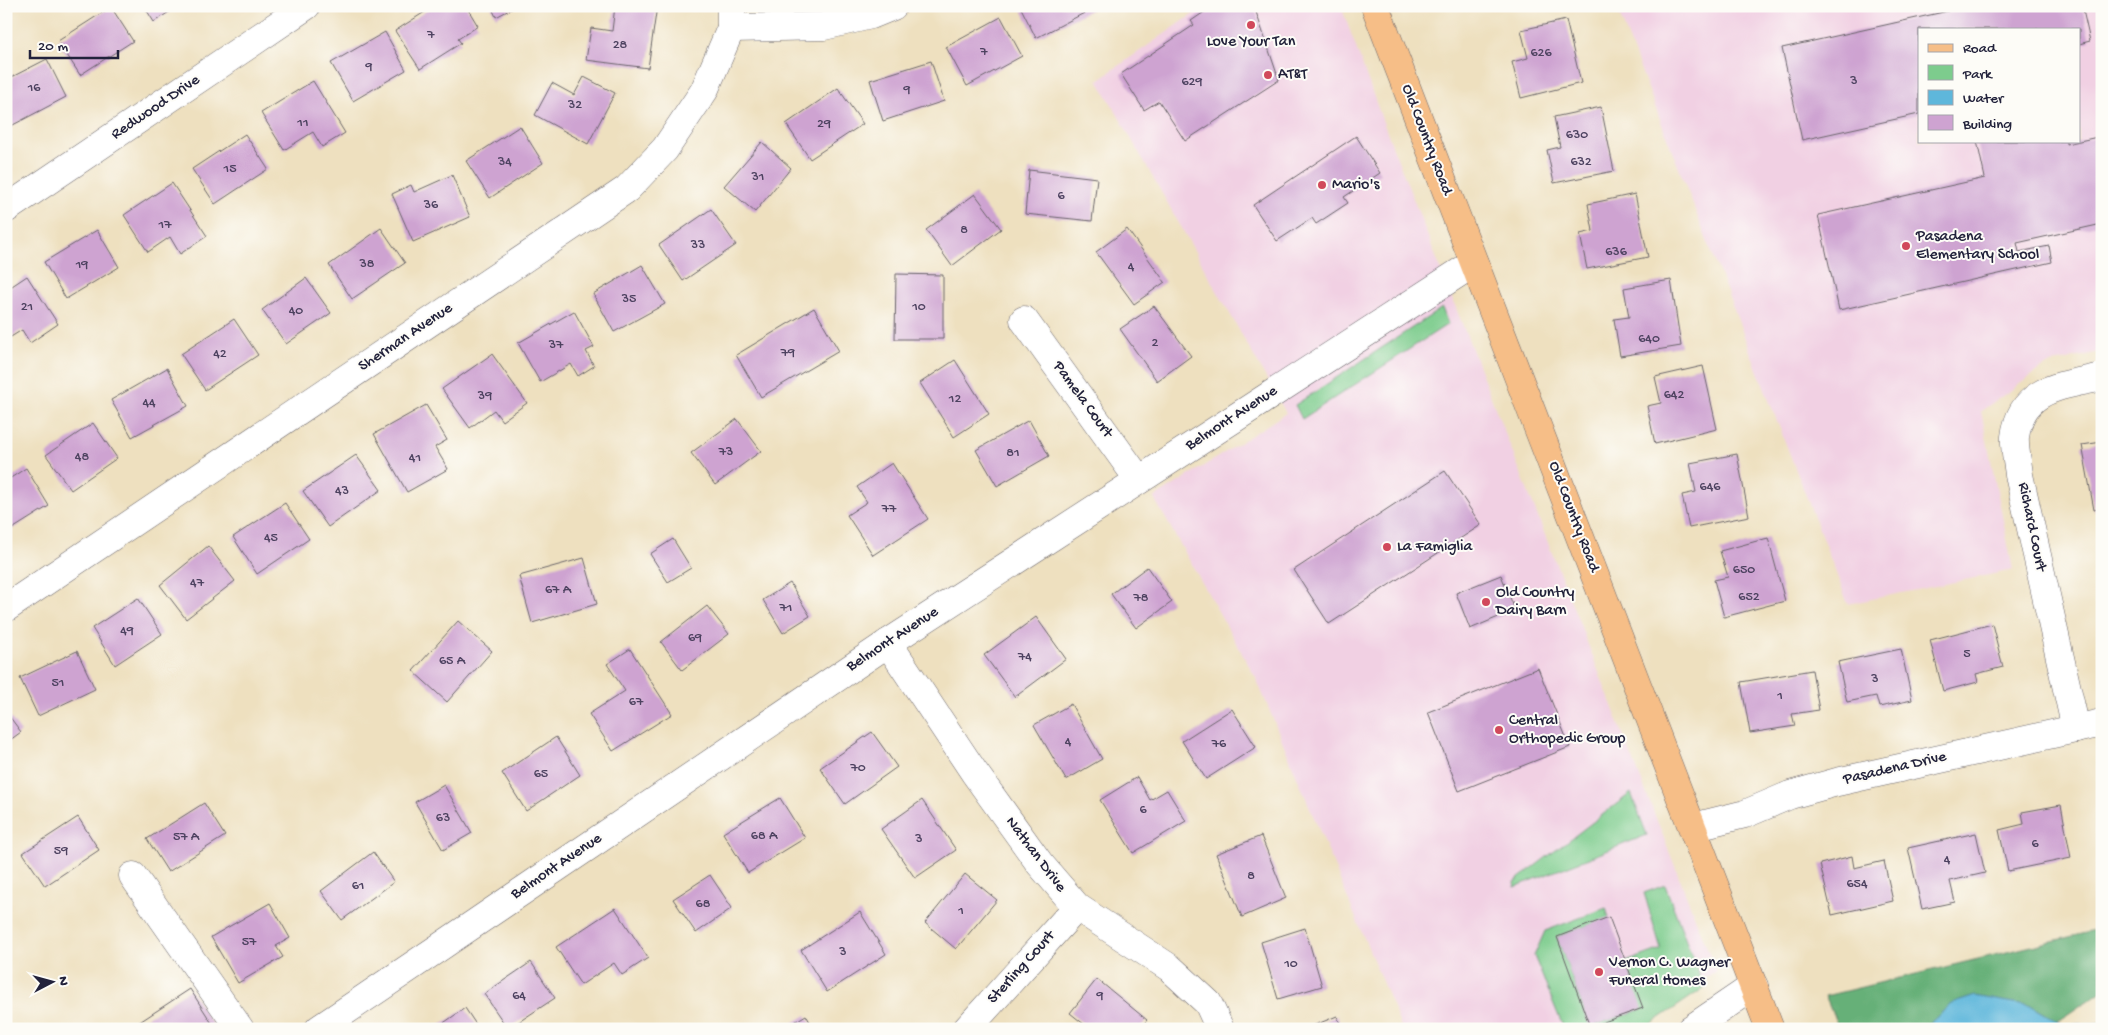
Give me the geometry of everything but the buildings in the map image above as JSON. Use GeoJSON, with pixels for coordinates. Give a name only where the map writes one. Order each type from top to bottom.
{"type":"FeatureCollection","features":[{"type":"Feature","properties":{"kind":"main road","name":"Old Country Road"},"geometry":{"type":"LineString","coordinates":[[1374,6],[1770,1029]]}},
{"type":"Feature","properties":{"kind":"street","name":"Redwood Drive"},"geometry":{"type":"LineString","coordinates":[[6,209],[306,6]]}},
{"type":"Feature","properties":{"kind":"street"},"geometry":{"type":"LineString","coordinates":[[731,17],[824,26],[871,15],[893,6]]}},
{"type":"Feature","properties":{"kind":"street","name":"Sherman Avenue"},"geometry":{"type":"LineString","coordinates":[[6,608],[627,189],[665,149],[704,92],[731,17]]}},
{"type":"Feature","properties":{"kind":"street","name":"Belmont Avenue"},"geometry":{"type":"LineString","coordinates":[[319,1029],[888,643],[1474,263]]}},
{"type":"Feature","properties":{"kind":"street","name":"Pamela Court"},"geometry":{"type":"LineString","coordinates":[[1024,320],[1139,480]]}},
{"type":"Feature","properties":{"kind":"street","name":"Richard Court"},"geometry":{"type":"LineString","coordinates":[[2076,729],[2019,475],[2015,437],[2030,400],[2045,390],[2102,377]]}},
{"type":"Feature","properties":{"kind":"street","name":"Nathan Drive"},"geometry":{"type":"LineString","coordinates":[[888,643],[1029,849],[1076,907],[1170,968],[1208,1003],[1220,1029]]}},
{"type":"Feature","properties":{"kind":"street","name":"Pasadena Drive"},"geometry":{"type":"LineString","coordinates":[[1693,827],[1745,814],[1790,795],[1836,782],[2102,723]]}},
{"type":"Feature","properties":{"kind":"street"},"geometry":{"type":"LineString","coordinates":[[133,876],[240,1029]]}},
{"type":"Feature","properties":{"kind":"street","name":"Sterling Court"},"geometry":{"type":"LineString","coordinates":[[967,1029],[1076,907]]}},
{"type":"Feature","properties":{"kind":"street"},"geometry":{"type":"LineString","coordinates":[[1691,1029],[1754,986]]}},
{"type":"Feature","properties":{"kind":"shaded area"},"geometry":{"type":"Polygon","coordinates":[[[1205,6],[1341,6],[1383,122],[1716,971],[1623,1029],[1402,1029],[1256,678],[1154,498],[1286,413],[1098,80],[1205,6]]]}},
{"type":"Feature","properties":{"kind":"shaded area","name":"Pasadena Elementary School"},"geometry":{"type":"Polygon","coordinates":[[[1616,6],[2102,6],[2102,351],[2047,365],[1981,411],[2013,570],[1848,604],[1616,6]]]}},
{"type":"Feature","properties":{"kind":"green space"},"geometry":{"type":"Polygon","coordinates":[[[1442,308],[1448,324],[1302,419],[1295,405],[1442,308]]]}},
{"type":"Feature","properties":{"kind":"green space"},"geometry":{"type":"Polygon","coordinates":[[[1631,793],[1647,835],[1515,887],[1514,882],[1631,793]]]}},
{"type":"Feature","properties":{"kind":"green space"},"geometry":{"type":"Polygon","coordinates":[[[1665,885],[1704,988],[1644,1029],[1564,1029],[1534,956],[1545,931],[1606,908],[1609,918],[1557,937],[1590,1027],[1642,1009],[1626,962],[1661,949],[1644,893],[1665,885]]]}},
{"type":"Feature","properties":{"kind":"green space"},"geometry":{"type":"Polygon","coordinates":[[[2102,929],[2102,991],[2046,1029],[1839,1029],[1825,996],[2102,929]]]}},
{"type":"Feature","properties":{"kind":"water"},"geometry":{"type":"Polygon","coordinates":[[[1975,996],[2032,1006],[2064,1025],[2102,1023],[2102,1029],[1928,1029],[1929,1024],[1951,1004],[1975,996]]]}},
{"type":"Feature","properties":{"kind":"place","name":"Love Your Tan"},"geometry":{"type":"Point","coordinates":[1251,25]}},
{"type":"Feature","properties":{"kind":"place","name":"AT&T"},"geometry":{"type":"Point","coordinates":[1268,75]}},
{"type":"Feature","properties":{"kind":"place","name":"Mario's"},"geometry":{"type":"Point","coordinates":[1322,185]}},
{"type":"Feature","properties":{"kind":"place","name":"Pasadena Elementary School"},"geometry":{"type":"Point","coordinates":[1906,246]}},
{"type":"Feature","properties":{"kind":"place","name":"La Famiglia"},"geometry":{"type":"Point","coordinates":[1387,547]}},
{"type":"Feature","properties":{"kind":"place","name":"Old Country Dairy Barn"},"geometry":{"type":"Point","coordinates":[1486,602]}},
{"type":"Feature","properties":{"kind":"place","name":"Central Orthopedic Group"},"geometry":{"type":"Point","coordinates":[1499,730]}},
{"type":"Feature","properties":{"kind":"place","name":"Vernon C. Wagner Funeral Homes"},"geometry":{"type":"Point","coordinates":[1599,972]}}]}
